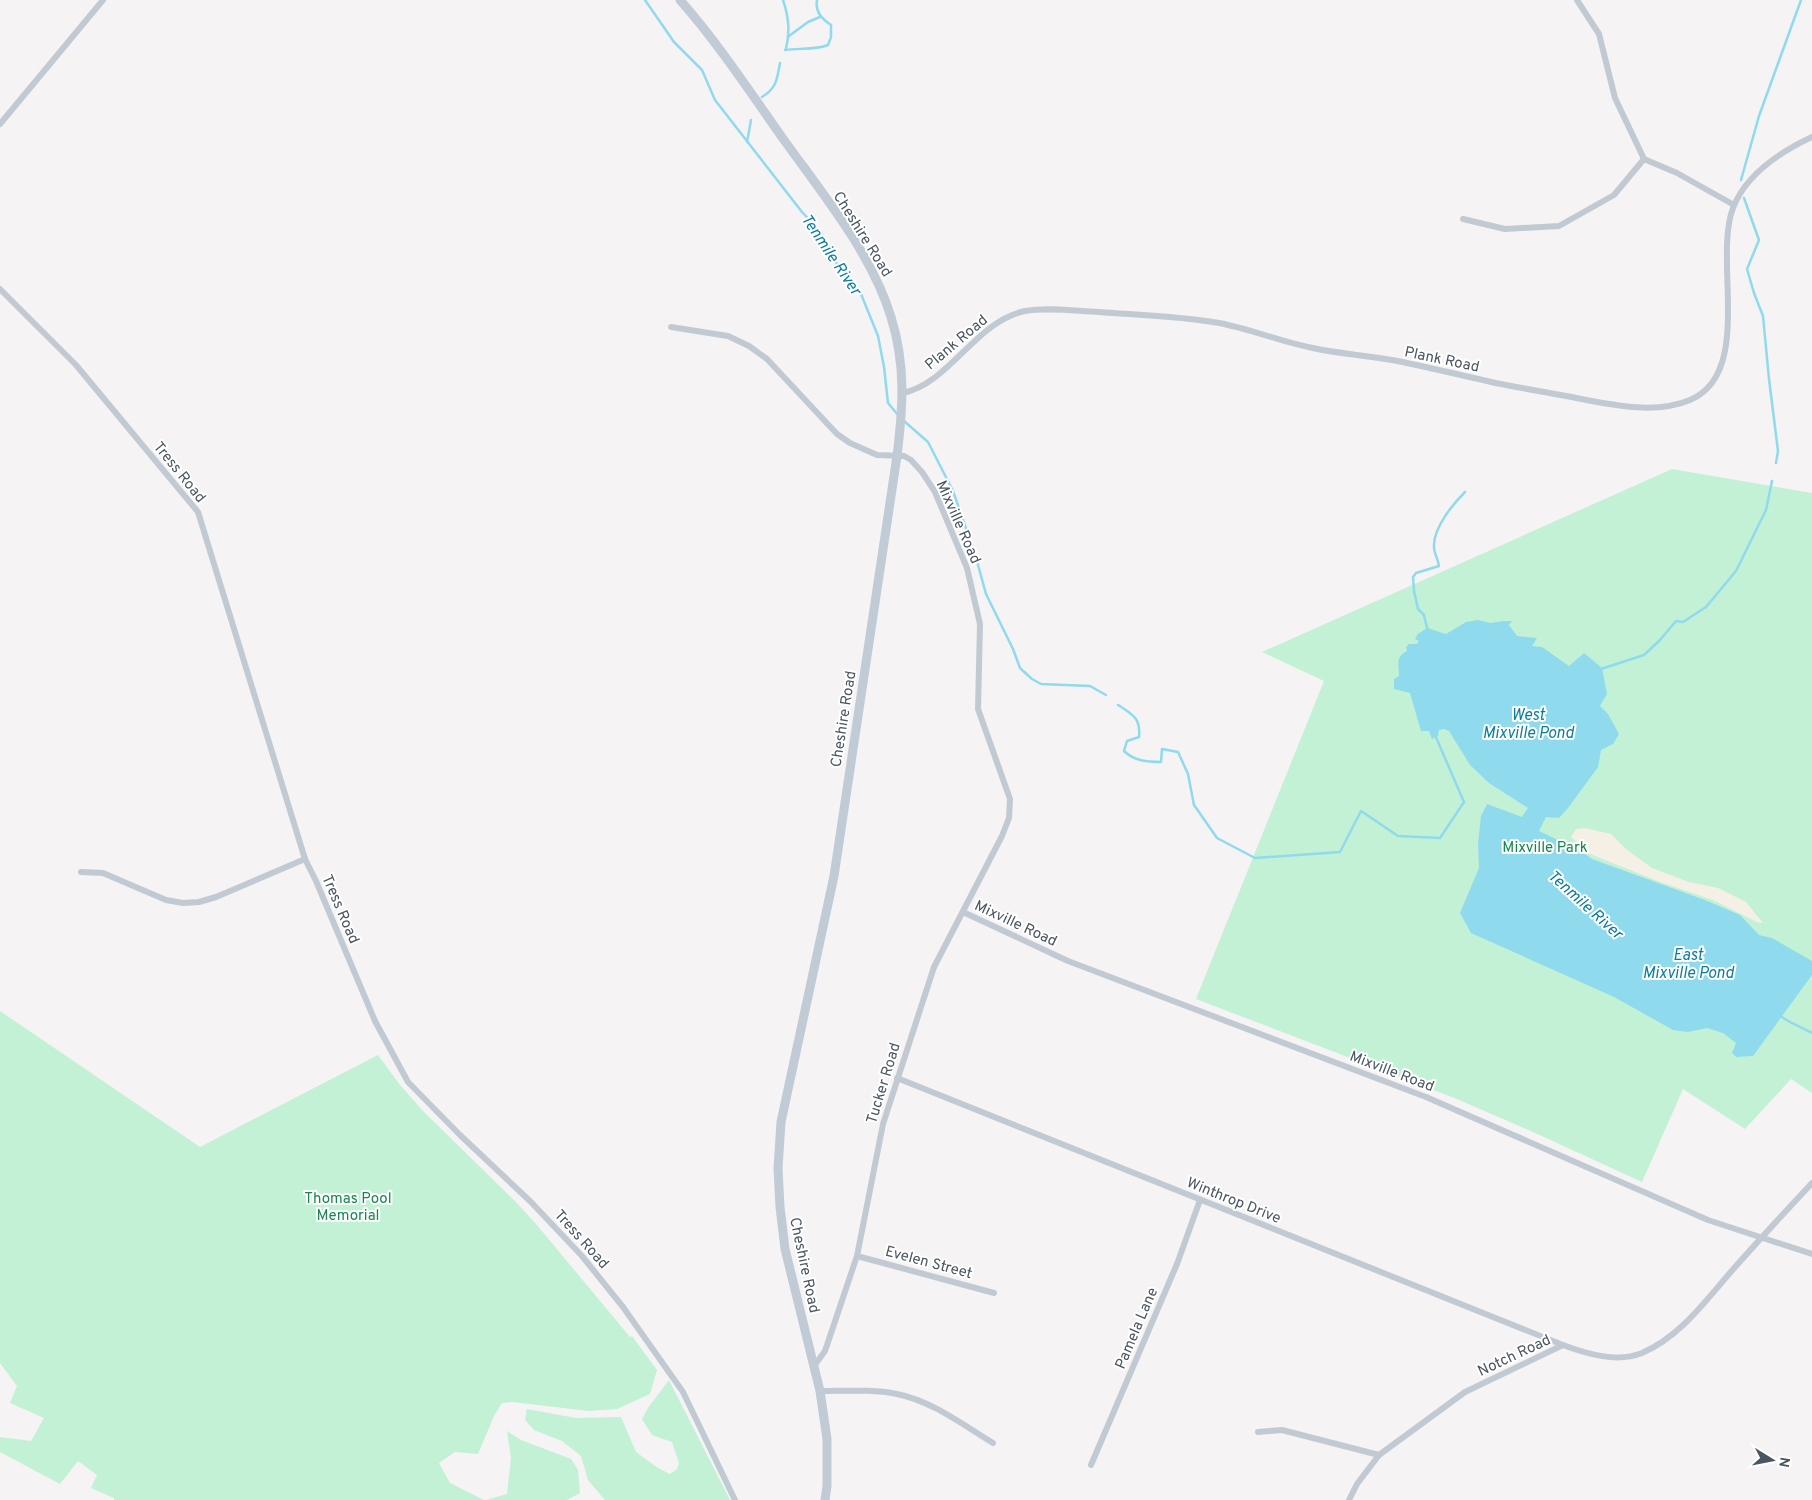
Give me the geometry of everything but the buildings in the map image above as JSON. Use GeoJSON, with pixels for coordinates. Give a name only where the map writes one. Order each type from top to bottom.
{"type":"FeatureCollection","features":[{"type":"Feature","properties":{"kind":"main road","name":"Cheshire Road"},"geometry":{"type":"LineString","coordinates":[[680,0],[737,73],[836,213],[873,271],[892,318],[900,359],[903,393],[902,410],[834,876],[781,1122],[778,1168],[780,1207],[785,1249],[820,1391],[826,1439],[827,1486],[825,1500]]}},
{"type":"Feature","properties":{"kind":"street"},"geometry":{"type":"LineString","coordinates":[[0,124],[103,0]]}},
{"type":"Feature","properties":{"kind":"street"},"geometry":{"type":"LineString","coordinates":[[1577,0],[1600,34],[1615,98],[1644,159],[1677,173],[1734,205]]}},
{"type":"Feature","properties":{"kind":"street","name":"Plank Road"},"geometry":{"type":"LineString","coordinates":[[903,393],[914,391],[928,381],[1003,319],[1024,312],[1051,309],[1180,318],[1218,323],[1315,349],[1392,360],[1504,385],[1626,406],[1654,406],[1680,403],[1704,392],[1718,372],[1722,360],[1728,327],[1728,228],[1734,205],[1744,187],[1760,170],[1786,151],[1812,137]]}},
{"type":"Feature","properties":{"kind":"street"},"geometry":{"type":"LineString","coordinates":[[1463,219],[1505,229],[1559,226],[1614,195],[1644,159]]}},
{"type":"Feature","properties":{"kind":"street","name":"Tress Road"},"geometry":{"type":"LineString","coordinates":[[0,289],[76,365],[198,512],[305,859],[375,1021],[408,1082],[460,1135],[530,1201],[582,1256],[617,1300],[683,1392],[735,1500]]}},
{"type":"Feature","properties":{"kind":"street","name":"Mixville Road"},"geometry":{"type":"LineString","coordinates":[[671,327],[728,336],[749,346],[767,359],[837,434],[850,443],[877,455],[904,456],[911,460],[922,472],[935,492],[967,568],[980,624],[978,709],[1010,799],[1009,818]]}},
{"type":"Feature","properties":{"kind":"street","name":"Tucker Road"},"geometry":{"type":"LineString","coordinates":[[814,1366],[824,1352],[857,1256],[883,1124],[934,966],[1002,836],[1009,818]]}},
{"type":"Feature","properties":{"kind":"street"},"geometry":{"type":"LineString","coordinates":[[81,872],[103,873],[166,900],[183,903],[199,902],[216,897],[305,859]]}},
{"type":"Feature","properties":{"kind":"street","name":"Mixville Road"},"geometry":{"type":"LineString","coordinates":[[963,912],[1068,961],[1426,1097],[1708,1220],[1812,1254]]}},
{"type":"Feature","properties":{"kind":"street","name":"Winthrop Drive"},"geometry":{"type":"LineString","coordinates":[[897,1078],[1563,1345]]}},
{"type":"Feature","properties":{"kind":"street","name":"Notch Road"},"geometry":{"type":"LineString","coordinates":[[1349,1500],[1357,1484],[1379,1455],[1465,1392],[1563,1345],[1595,1355],[1617,1358],[1641,1353],[1670,1336],[1701,1308],[1812,1183]]}},
{"type":"Feature","properties":{"kind":"street","name":"Pamela Lane"},"geometry":{"type":"LineString","coordinates":[[1091,1465],[1177,1264],[1200,1200]]}},
{"type":"Feature","properties":{"kind":"street","name":"Evelen Street"},"geometry":{"type":"LineString","coordinates":[[857,1256],[994,1293]]}},
{"type":"Feature","properties":{"kind":"street"},"geometry":{"type":"LineString","coordinates":[[820,1391],[866,1391],[898,1394],[926,1403],[993,1443]]}},
{"type":"Feature","properties":{"kind":"street"},"geometry":{"type":"LineString","coordinates":[[1258,1432],[1282,1430],[1379,1455]]}},
{"type":"Feature","properties":{"kind":"green space","name":"Mixville Park"},"geometry":{"type":"Polygon","coordinates":[[[1672,469],[1812,493],[1812,1093],[1791,1079],[1745,1129],[1683,1089],[1642,1182],[1457,1099],[1196,999],[1324,681],[1262,652],[1672,469]]]}},
{"type":"Feature","properties":{"kind":"green space","name":"Thomas Pool Memorial"},"geometry":{"type":"Polygon","coordinates":[[[0,1011],[200,1147],[378,1055],[400,1085],[424,1112],[516,1202],[630,1337],[632,1336],[657,1370],[650,1394],[617,1409],[589,1411],[512,1402],[502,1403],[494,1416],[478,1454],[455,1452],[439,1463],[450,1483],[484,1500],[114,1500],[114,1498],[91,1488],[97,1475],[78,1461],[60,1484],[0,1452],[0,1437],[31,1441],[44,1418],[10,1403],[17,1386],[0,1363],[0,1011]]]}},
{"type":"Feature","properties":{"kind":"green space"},"geometry":{"type":"Polygon","coordinates":[[[669,1380],[730,1500],[605,1500],[588,1480],[581,1456],[562,1441],[534,1430],[525,1420],[527,1409],[576,1418],[621,1417],[636,1452],[670,1474],[677,1469],[679,1463],[672,1442],[652,1435],[642,1419],[669,1380]]]}},
{"type":"Feature","properties":{"kind":"green space"},"geometry":{"type":"Polygon","coordinates":[[[507,1431],[521,1440],[571,1459],[578,1470],[580,1493],[567,1500],[486,1500],[507,1494],[511,1458],[507,1431]]]}},
{"type":"Feature","properties":{"kind":"sand"},"geometry":{"type":"Polygon","coordinates":[[[1585,828],[1611,834],[1626,849],[1652,868],[1689,882],[1718,888],[1746,902],[1763,923],[1757,922],[1713,900],[1660,882],[1590,854],[1571,837],[1576,829],[1585,828]]]}},
{"type":"Feature","properties":{"kind":"water","name":"East Mixville Pond"},"geometry":{"type":"Polygon","coordinates":[[[1478,620],[1491,623],[1512,621],[1509,625],[1517,636],[1537,638],[1532,646],[1542,647],[1569,666],[1584,653],[1602,668],[1607,694],[1600,706],[1608,714],[1619,734],[1613,744],[1601,750],[1598,767],[1568,808],[1559,818],[1546,817],[1539,831],[1581,851],[1592,859],[1705,900],[1740,915],[1759,935],[1772,938],[1812,961],[1812,975],[1753,1056],[1736,1057],[1732,1053],[1736,1043],[1723,1033],[1707,1028],[1688,1032],[1673,1030],[1614,997],[1471,933],[1460,913],[1479,868],[1478,844],[1481,816],[1487,804],[1522,817],[1528,808],[1489,783],[1470,765],[1449,731],[1439,730],[1438,736],[1432,739],[1429,731],[1421,731],[1410,693],[1394,689],[1394,679],[1399,676],[1399,658],[1407,651],[1406,647],[1409,644],[1417,644],[1419,641],[1415,639],[1418,634],[1427,628],[1446,634],[1466,622],[1478,620]]]}},
{"type":"Feature","properties":{"kind":"waterway","name":"Tenmile River"},"geometry":{"type":"LineString","coordinates":[[645,0],[674,42],[702,70],[715,100],[802,212],[821,232],[840,270],[859,289],[878,336],[888,403],[898,415]]}},
{"type":"Feature","properties":{"kind":"waterway"},"geometry":{"type":"LineString","coordinates":[[783,0],[788,24],[786,49]]}},
{"type":"Feature","properties":{"kind":"waterway"},"geometry":{"type":"LineString","coordinates":[[785,50],[828,45],[831,37],[831,25],[820,15],[817,8],[817,0]]}},
{"type":"Feature","properties":{"kind":"waterway"},"geometry":{"type":"LineString","coordinates":[[1741,180],[1759,116],[1801,0]]}},
{"type":"Feature","properties":{"kind":"waterway"},"geometry":{"type":"LineString","coordinates":[[789,36],[808,22],[820,17]]}},
{"type":"Feature","properties":{"kind":"waterway"},"geometry":{"type":"LineString","coordinates":[[762,97],[773,87],[780,63]]}},
{"type":"Feature","properties":{"kind":"waterway"},"geometry":{"type":"LineString","coordinates":[[747,142],[751,120]]}},
{"type":"Feature","properties":{"kind":"waterway"},"geometry":{"type":"LineString","coordinates":[[1744,198],[1759,240],[1747,269],[1763,316],[1778,451],[1776,463]]}},
{"type":"Feature","properties":{"kind":"waterway","name":"Tenmile River"},"geometry":{"type":"LineString","coordinates":[[904,421],[928,442],[953,491],[975,554],[986,594],[1013,649],[1020,668],[1041,684],[1090,686],[1106,695]]}},
{"type":"Feature","properties":{"kind":"waterway"},"geometry":{"type":"LineString","coordinates":[[1601,669],[1644,655],[1676,621],[1683,622],[1706,607],[1736,571],[1766,510],[1772,481]]}},
{"type":"Feature","properties":{"kind":"waterway"},"geometry":{"type":"LineString","coordinates":[[1429,630],[1424,615],[1418,609],[1413,577],[1416,573],[1439,566],[1434,547],[1437,532],[1440,524],[1465,492]]}},
{"type":"Feature","properties":{"kind":"waterway","name":"Tenmile River"},"geometry":{"type":"LineString","coordinates":[[1118,705],[1134,717],[1139,725],[1139,737],[1127,741],[1124,751],[1137,759],[1156,762],[1161,762],[1162,749],[1178,752],[1188,774],[1194,805],[1217,838],[1255,858],[1340,852],[1361,811],[1398,836],[1440,838],[1464,802],[1435,735]]}},
{"type":"Feature","properties":{"kind":"waterway","name":"Tenmile River"},"geometry":{"type":"LineString","coordinates":[[1780,1016],[1812,1033]]}},
{"type":"Feature","properties":{"kind":"water label","name":"West Mixville Pond"},"geometry":{"type":"Point","coordinates":[1528,723]}}]}
